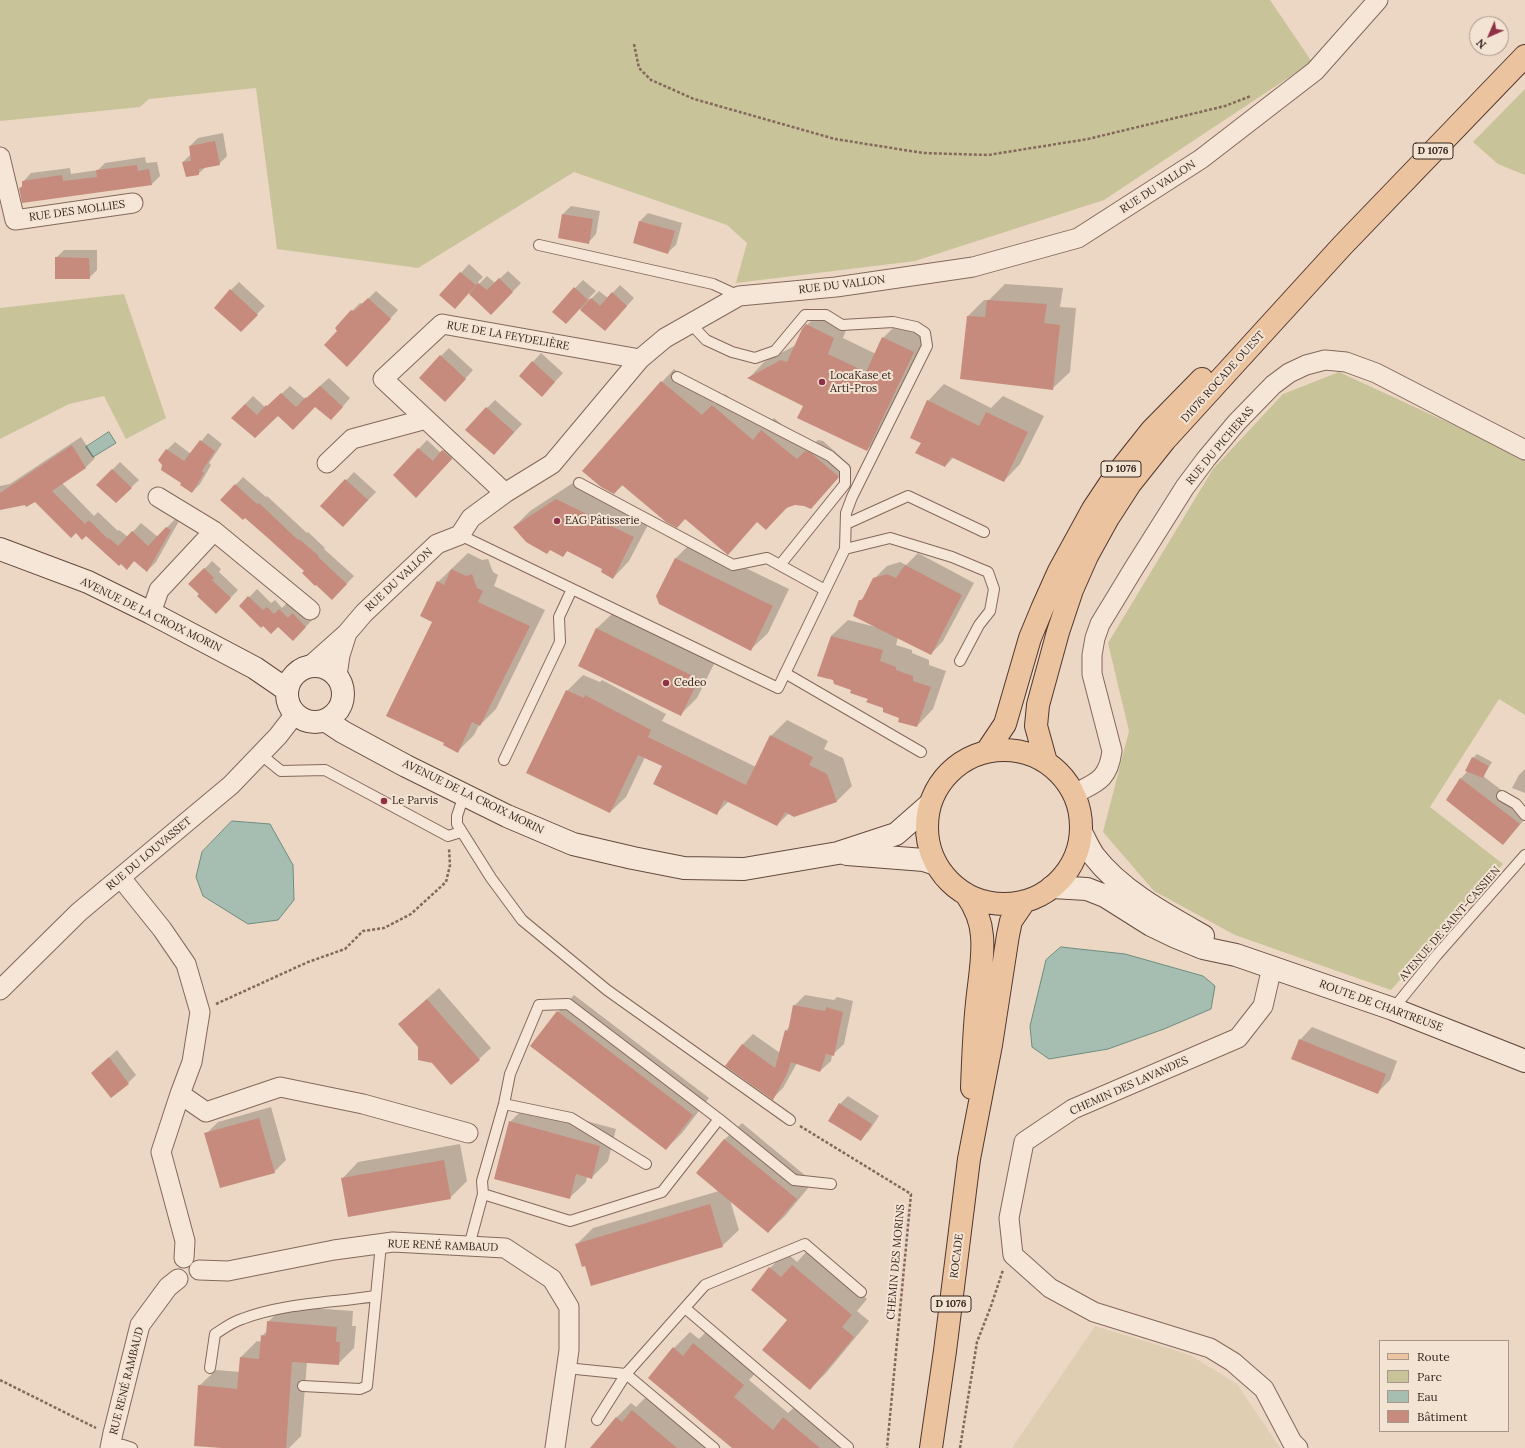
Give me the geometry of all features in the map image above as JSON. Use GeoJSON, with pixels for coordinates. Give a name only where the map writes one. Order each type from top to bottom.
{"type":"FeatureCollection","features":[{"type":"Feature","properties":{"kind":"main road","name":"D1076 ROCADE OUEST"},"geometry":{"type":"LineString","coordinates":[[1046,762],[1036,726],[1038,705],[1058,632],[1072,590],[1087,556],[1108,518],[1130,484],[1165,440],[1342,246],[1525,56]]}},
{"type":"Feature","properties":{"kind":"main road","name":"D 1076"},"geometry":{"type":"LineString","coordinates":[[987,751],[1005,724],[1030,638],[1059,571],[1092,509],[1113,479],[1151,431],[1246,333],[1342,246]]}},
{"type":"Feature","properties":{"kind":"main road","name":"AVENUE DE LA CROIX MORIN"},"geometry":{"type":"LineString","coordinates":[[0,549],[88,582],[151,612],[255,668],[287,690]]}},
{"type":"Feature","properties":{"kind":"main road"},"geometry":{"type":"LineString","coordinates":[[320,666],[329,669],[337,676],[342,683],[343,700],[340,709],[333,716],[317,722],[309,722],[301,719],[295,714],[287,699],[289,682],[294,674],[306,667],[320,666]]}},
{"type":"Feature","properties":{"kind":"main road","name":"AVENUE DE LA CROIX MORIN"},"geometry":{"type":"LineString","coordinates":[[255,668],[306,667]]}},
{"type":"Feature","properties":{"kind":"main road","name":"AVENUE DE LA CROIX MORIN"},"geometry":{"type":"LineString","coordinates":[[343,700],[353,722],[369,745]]}},
{"type":"Feature","properties":{"kind":"main road","name":"AVENUE DE LA CROIX MORIN"},"geometry":{"type":"LineString","coordinates":[[325,720],[343,732],[406,766],[507,816],[573,844],[684,868],[744,868],[838,853],[896,834],[929,805]]}},
{"type":"Feature","properties":{"kind":"main road"},"geometry":{"type":"LineString","coordinates":[[1008,749],[1028,753],[1046,762],[1062,776],[1074,794],[1080,812],[1081,832],[1077,853],[1067,872],[1052,887],[1039,896],[1024,902],[1004,904],[984,902],[966,894],[949,881],[936,864],[927,835],[929,805],[942,780],[962,762],[987,751],[1008,749]]}},
{"type":"Feature","properties":{"kind":"main road","name":"ROUTE DE CHARTREUSE"},"geometry":{"type":"LineString","coordinates":[[1081,832],[1095,857],[1119,881],[1158,910],[1236,955]]}},
{"type":"Feature","properties":{"kind":"main road","name":"AVENUE DE LA CROIX MORIN"},"geometry":{"type":"LineString","coordinates":[[838,853],[924,860],[936,864]]}},
{"type":"Feature","properties":{"kind":"main road","name":"ROUTE DE CHARTREUSE"},"geometry":{"type":"LineString","coordinates":[[1052,887],[1087,890],[1105,896],[1151,926],[1203,948],[1236,955],[1393,1009],[1525,1061]]}},
{"type":"Feature","properties":{"kind":"main road","name":"ROCADE"},"geometry":{"type":"LineString","coordinates":[[966,894],[975,907],[979,918],[982,936],[974,1034],[969,1159]]}},
{"type":"Feature","properties":{"kind":"main road","name":"ROCADE"},"geometry":{"type":"LineString","coordinates":[[931,1448],[945,1351],[969,1159],[991,1045],[1008,934],[1012,921],[1024,902]]}},
{"type":"Feature","properties":{"kind":"street","name":"RUE DU VALLON"},"geometry":{"type":"LineString","coordinates":[[306,667],[347,633],[364,613],[437,544],[460,535],[471,518],[505,493],[552,464],[640,359],[665,338],[739,296],[836,286],[974,267],[1078,238],[1201,159],[1315,71],[1378,0]]}},
{"type":"Feature","properties":{"kind":"street","name":"RUE DES MOLLIES"},"geometry":{"type":"LineString","coordinates":[[0,157],[15,220],[132,203]]}},
{"type":"Feature","properties":{"kind":"street","name":"RUE DE LA FEYDELIÈRE"},"geometry":{"type":"LineString","coordinates":[[505,493],[383,379],[442,324],[640,359]]}},
{"type":"Feature","properties":{"kind":"street","name":"RUE DU PICHERAS"},"geometry":{"type":"LineString","coordinates":[[1074,794],[1104,776],[1110,764],[1112,751],[1092,674],[1092,655],[1095,638],[1100,624],[1176,500],[1206,459],[1273,385],[1289,373],[1306,365],[1325,360],[1346,362],[1376,373],[1525,450]]}},
{"type":"Feature","properties":{"kind":"street"},"geometry":{"type":"LineString","coordinates":[[326,463],[352,439],[426,419]]}},
{"type":"Feature","properties":{"kind":"street"},"geometry":{"type":"LineString","coordinates":[[158,497],[214,531],[310,610]]}},
{"type":"Feature","properties":{"kind":"street"},"geometry":{"type":"LineString","coordinates":[[151,612],[160,590],[214,531]]}},
{"type":"Feature","properties":{"kind":"street","name":"RUE DU VALLON"},"geometry":{"type":"LineString","coordinates":[[337,676],[340,655],[347,633]]}},
{"type":"Feature","properties":{"kind":"street","name":"RUE DU LOUVASSET"},"geometry":{"type":"LineString","coordinates":[[0,990],[79,912],[231,784],[278,736],[295,714]]}},
{"type":"Feature","properties":{"kind":"street"},"geometry":{"type":"LineString","coordinates":[[121,878],[162,928],[186,964],[200,1012],[192,1062],[161,1152],[185,1241],[184,1258]]}},
{"type":"Feature","properties":{"kind":"street","name":"CHEMIN DES LAVANDES"},"geometry":{"type":"LineString","coordinates":[[1013,1255],[1010,1218],[1024,1142],[1073,1109],[1238,1038],[1263,1006],[1272,967]]}},
{"type":"Feature","properties":{"kind":"street"},"geometry":{"type":"LineString","coordinates":[[180,1094],[206,1112],[280,1087],[363,1104],[468,1133]]}},
{"type":"Feature","properties":{"kind":"street","name":"RUE RENÉ RAMBAUD"},"geometry":{"type":"LineString","coordinates":[[199,1270],[228,1271],[334,1250],[393,1242],[505,1248],[552,1279],[569,1307],[569,1350],[555,1448]]}},
{"type":"Feature","properties":{"kind":"street"},"geometry":{"type":"LineString","coordinates":[[1013,1255],[1050,1288],[1094,1312],[1210,1348],[1233,1362],[1264,1389],[1295,1445]]}},
{"type":"Feature","properties":{"kind":"street"},"geometry":{"type":"LineString","coordinates":[[184,1258],[190,1258],[196,1262],[199,1270],[200,1274],[197,1280],[191,1283],[185,1283],[178,1279],[175,1274],[175,1266],[184,1258]]}},
{"type":"Feature","properties":{"kind":"street","name":"RUE RENÉ RAMBAUD"},"geometry":{"type":"LineString","coordinates":[[111,1441],[140,1325],[168,1287],[178,1279]]}},
{"type":"Feature","properties":{"kind":"lane"},"geometry":{"type":"LineString","coordinates":[[539,245],[713,284],[739,296]]}},
{"type":"Feature","properties":{"kind":"lane"},"geometry":{"type":"LineString","coordinates":[[460,535],[778,688],[845,549],[846,513],[852,497],[927,346],[925,334],[916,327],[893,322],[842,325],[826,315],[805,315],[775,351],[755,358],[732,352],[706,340],[690,323]]}},
{"type":"Feature","properties":{"kind":"lane"},"geometry":{"type":"LineString","coordinates":[[677,377],[830,456],[845,469],[846,484],[780,565]]}},
{"type":"Feature","properties":{"kind":"lane"},"geometry":{"type":"LineString","coordinates":[[579,483],[732,565],[767,558],[825,590]]}},
{"type":"Feature","properties":{"kind":"lane"},"geometry":{"type":"LineString","coordinates":[[846,524],[908,496],[984,532]]}},
{"type":"Feature","properties":{"kind":"lane"},"geometry":{"type":"LineString","coordinates":[[845,549],[890,538],[952,557],[988,572],[994,589],[990,610],[979,625],[960,661]]}},
{"type":"Feature","properties":{"kind":"lane"},"geometry":{"type":"LineString","coordinates":[[504,760],[560,642],[559,617],[572,589]]}},
{"type":"Feature","properties":{"kind":"lane"},"geometry":{"type":"LineString","coordinates":[[785,673],[921,752]]}},
{"type":"Feature","properties":{"kind":"lane"},"geometry":{"type":"LineString","coordinates":[[260,754],[281,771],[325,770],[448,836],[461,832]]}},
{"type":"Feature","properties":{"kind":"lane"},"geometry":{"type":"LineString","coordinates":[[464,795],[457,816],[457,824],[495,883],[522,920],[607,990],[790,1120]]}},
{"type":"Feature","properties":{"kind":"lane"},"geometry":{"type":"LineString","coordinates":[[1502,796],[1516,804],[1525,814]]}},
{"type":"Feature","properties":{"kind":"lane","name":"AVENUE DE SAINT-CASSIEN"},"geometry":{"type":"LineString","coordinates":[[1393,1009],[1436,956],[1525,855]]}},
{"type":"Feature","properties":{"kind":"lane"},"geometry":{"type":"LineString","coordinates":[[469,1246],[482,1194],[482,1181],[504,1104],[510,1074],[539,1005],[568,1004],[719,1119],[794,1180],[831,1184]]}},
{"type":"Feature","properties":{"kind":"lane"},"geometry":{"type":"LineString","coordinates":[[504,1104],[571,1118],[646,1164]]}},
{"type":"Feature","properties":{"kind":"lane"},"geometry":{"type":"LineString","coordinates":[[482,1194],[570,1221],[591,1215],[662,1192],[719,1119]]}},
{"type":"Feature","properties":{"kind":"lane"},"geometry":{"type":"LineString","coordinates":[[303,1386],[360,1389],[367,1386],[381,1244]]}},
{"type":"Feature","properties":{"kind":"lane"},"geometry":{"type":"LineString","coordinates":[[597,1420],[626,1374],[705,1285],[805,1244],[861,1292]]}},
{"type":"Feature","properties":{"kind":"lane"},"geometry":{"type":"LineString","coordinates":[[210,1368],[215,1334],[241,1319],[292,1306],[338,1302],[376,1296]]}},
{"type":"Feature","properties":{"kind":"lane"},"geometry":{"type":"LineString","coordinates":[[684,1308],[848,1447]]}},
{"type":"Feature","properties":{"kind":"lane"},"geometry":{"type":"LineString","coordinates":[[566,1368],[626,1374],[714,1448]]}},
{"type":"Feature","properties":{"kind":"lane"},"geometry":{"type":"LineString","coordinates":[[111,1441],[132,1448]]}},
{"type":"Feature","properties":{"kind":"path"},"geometry":{"type":"LineString","coordinates":[[634,44],[639,68],[651,80],[694,99],[835,139],[923,153],[988,155],[1088,139],[1225,106],[1253,95]]}},
{"type":"Feature","properties":{"kind":"path"},"geometry":{"type":"LineString","coordinates":[[200,1012],[308,962],[344,949],[363,931],[384,928],[411,914],[446,882],[450,865],[448,836]]}},
{"type":"Feature","properties":{"kind":"path","name":"CHEMIN DES MORINS"},"geometry":{"type":"LineString","coordinates":[[790,1120],[911,1194],[887,1448]]}},
{"type":"Feature","properties":{"kind":"path"},"geometry":{"type":"LineString","coordinates":[[960,1448],[977,1342],[991,1306],[1001,1273],[1013,1255]]}},
{"type":"Feature","properties":{"kind":"path"},"geometry":{"type":"LineString","coordinates":[[0,1380],[103,1432],[111,1441]]}},
{"type":"Feature","properties":{"kind":"shaded area"},"geometry":{"type":"Polygon","coordinates":[[[1095,1326],[1190,1355],[1237,1384],[1280,1448],[1012,1448],[1095,1326]]]}},
{"type":"Feature","properties":{"kind":"green space"},"geometry":{"type":"Polygon","coordinates":[[[0,0],[1270,0],[1312,62],[1104,200],[915,261],[736,283],[747,243],[727,225],[574,172],[418,268],[277,249],[256,88],[149,99],[140,107],[0,121],[0,0]]]}},
{"type":"Feature","properties":{"kind":"green space"},"geometry":{"type":"Polygon","coordinates":[[[1525,89],[1525,175],[1498,164],[1473,142],[1525,89]]]}},
{"type":"Feature","properties":{"kind":"green space"},"geometry":{"type":"Polygon","coordinates":[[[124,294],[166,418],[126,439],[104,396],[69,404],[0,439],[0,308],[124,294]]]}},
{"type":"Feature","properties":{"kind":"green space"},"geometry":{"type":"Polygon","coordinates":[[[1339,372],[1525,458],[1525,715],[1499,699],[1430,807],[1503,864],[1391,990],[1235,935],[1154,891],[1103,832],[1129,731],[1108,643],[1213,469],[1283,394],[1339,372]]]}},
{"type":"Feature","properties":{"kind":"water"},"geometry":{"type":"Polygon","coordinates":[[[109,432],[116,443],[93,457],[86,447],[109,432]]]}},
{"type":"Feature","properties":{"kind":"water"},"geometry":{"type":"Polygon","coordinates":[[[232,821],[270,824],[293,865],[294,900],[278,920],[248,924],[203,896],[196,877],[202,852],[232,821]]]}},
{"type":"Feature","properties":{"kind":"water"},"geometry":{"type":"Polygon","coordinates":[[[1061,947],[1125,954],[1203,976],[1215,986],[1211,1009],[1164,1029],[1108,1049],[1049,1059],[1032,1047],[1030,1026],[1046,960],[1061,947]]]}},
{"type":"Feature","properties":{"kind":"building"},"geometry":{"type":"Polygon","coordinates":[[[215,141],[220,165],[199,169],[199,175],[186,177],[182,162],[191,161],[189,146],[215,141]]]}},
{"type":"Feature","properties":{"kind":"building"},"geometry":{"type":"Polygon","coordinates":[[[137,165],[138,171],[149,169],[152,185],[22,203],[19,188],[22,187],[22,181],[62,175],[63,181],[97,177],[96,170],[137,165]]]}},
{"type":"Feature","properties":{"kind":"building"},"geometry":{"type":"Polygon","coordinates":[[[562,214],[593,219],[589,244],[558,238],[562,214]]]}},
{"type":"Feature","properties":{"kind":"building"},"geometry":{"type":"Polygon","coordinates":[[[639,221],[675,231],[668,254],[633,243],[639,221]]]}},
{"type":"Feature","properties":{"kind":"building"},"geometry":{"type":"Polygon","coordinates":[[[55,257],[89,258],[90,279],[55,279],[55,257]]]}},
{"type":"Feature","properties":{"kind":"building"},"geometry":{"type":"Polygon","coordinates":[[[460,272],[476,285],[455,309],[439,295],[460,272]]]}},
{"type":"Feature","properties":{"kind":"building"},"geometry":{"type":"Polygon","coordinates":[[[499,278],[513,292],[491,315],[469,294],[478,283],[487,290],[499,278]]]}},
{"type":"Feature","properties":{"kind":"building"},"geometry":{"type":"Polygon","coordinates":[[[574,287],[588,300],[566,324],[552,312],[574,287]]]}},
{"type":"Feature","properties":{"kind":"building"},"geometry":{"type":"Polygon","coordinates":[[[230,289],[258,315],[241,332],[214,308],[230,289]]]}},
{"type":"Feature","properties":{"kind":"building"},"geometry":{"type":"Polygon","coordinates":[[[612,292],[627,306],[605,331],[580,310],[591,298],[600,306],[612,292]]]}},
{"type":"Feature","properties":{"kind":"building"},"geometry":{"type":"Polygon","coordinates":[[[368,298],[391,319],[347,367],[324,345],[337,331],[335,328],[351,310],[354,311],[368,298]]]}},
{"type":"Feature","properties":{"kind":"building"},"geometry":{"type":"Polygon","coordinates":[[[987,300],[1047,304],[1044,323],[1060,325],[1053,390],[960,379],[967,316],[985,317],[987,300]]]}},
{"type":"Feature","properties":{"kind":"building","name":"LocaKase et Arti-Pros"},"geometry":{"type":"Polygon","coordinates":[[[806,324],[834,338],[828,354],[866,372],[882,337],[914,352],[867,451],[797,418],[803,406],[747,378],[781,360],[787,362],[802,329],[806,324]]]}},
{"type":"Feature","properties":{"kind":"building"},"geometry":{"type":"Polygon","coordinates":[[[440,355],[466,379],[445,402],[419,378],[440,355]]]}},
{"type":"Feature","properties":{"kind":"building"},"geometry":{"type":"Polygon","coordinates":[[[532,361],[555,382],[542,397],[519,376],[532,361]]]}},
{"type":"Feature","properties":{"kind":"building"},"geometry":{"type":"Polygon","coordinates":[[[661,381],[702,415],[712,405],[753,440],[761,430],[797,459],[805,451],[811,453],[838,476],[838,478],[811,509],[804,506],[795,505],[786,508],[766,530],[757,522],[728,555],[685,519],[677,528],[666,522],[622,485],[614,494],[601,487],[582,471],[661,381]]]}},
{"type":"Feature","properties":{"kind":"building"},"geometry":{"type":"Polygon","coordinates":[[[320,386],[343,407],[331,420],[315,407],[293,430],[278,416],[255,438],[231,418],[245,404],[257,415],[266,405],[267,406],[281,393],[296,407],[320,386]]]}},
{"type":"Feature","properties":{"kind":"building"},"geometry":{"type":"Polygon","coordinates":[[[927,400],[979,426],[986,412],[1028,432],[1004,482],[951,457],[945,467],[915,453],[921,443],[910,438],[927,400]]]}},
{"type":"Feature","properties":{"kind":"building"},"geometry":{"type":"Polygon","coordinates":[[[486,407],[514,432],[494,455],[465,430],[486,407]]]}},
{"type":"Feature","properties":{"kind":"building"},"geometry":{"type":"Polygon","coordinates":[[[200,440],[215,451],[202,471],[204,473],[192,493],[180,485],[181,483],[161,470],[162,465],[158,460],[166,449],[184,461],[200,440]]]}},
{"type":"Feature","properties":{"kind":"building"},"geometry":{"type":"Polygon","coordinates":[[[72,445],[86,468],[52,491],[85,524],[89,520],[108,539],[109,538],[118,546],[132,531],[148,546],[166,527],[171,530],[147,572],[134,561],[127,570],[121,564],[119,566],[86,536],[82,540],[76,533],[71,538],[35,502],[26,507],[25,505],[0,510],[0,493],[72,445]]]}},
{"type":"Feature","properties":{"kind":"building"},"geometry":{"type":"Polygon","coordinates":[[[418,448],[433,461],[442,450],[452,459],[416,498],[393,475],[418,448]]]}},
{"type":"Feature","properties":{"kind":"building"},"geometry":{"type":"Polygon","coordinates":[[[112,469],[132,488],[116,503],[96,485],[112,469]]]}},
{"type":"Feature","properties":{"kind":"building"},"geometry":{"type":"Polygon","coordinates":[[[345,479],[368,500],[343,527],[320,506],[345,479]]]}},
{"type":"Feature","properties":{"kind":"building"},"geometry":{"type":"Polygon","coordinates":[[[235,484],[257,504],[259,503],[298,540],[299,539],[319,556],[318,557],[347,584],[332,600],[316,585],[315,586],[302,573],[304,571],[269,539],[245,518],[243,520],[220,500],[235,484]]]}},
{"type":"Feature","properties":{"kind":"building"},"geometry":{"type":"Polygon","coordinates":[[[556,499],[634,537],[613,579],[601,572],[602,569],[567,551],[563,557],[550,550],[547,554],[526,542],[513,527],[556,499]]]}},
{"type":"Feature","properties":{"kind":"building"},"geometry":{"type":"Polygon","coordinates":[[[675,558],[773,606],[751,651],[659,604],[656,596],[675,558]]]}},
{"type":"Feature","properties":{"kind":"building"},"geometry":{"type":"Polygon","coordinates":[[[905,565],[962,595],[931,655],[853,616],[859,600],[862,600],[873,578],[887,574],[896,578],[905,565]]]}},
{"type":"Feature","properties":{"kind":"building"},"geometry":{"type":"Polygon","coordinates":[[[204,568],[214,578],[212,580],[231,598],[216,614],[197,596],[199,594],[188,584],[204,568]]]}},
{"type":"Feature","properties":{"kind":"building"},"geometry":{"type":"Polygon","coordinates":[[[451,569],[466,576],[472,574],[477,588],[483,591],[478,602],[530,626],[480,726],[472,722],[458,753],[443,745],[444,743],[386,716],[432,622],[420,616],[437,581],[444,585],[451,569]]]}},
{"type":"Feature","properties":{"kind":"building"},"geometry":{"type":"Polygon","coordinates":[[[248,596],[263,610],[267,607],[274,614],[279,609],[288,618],[292,613],[306,627],[293,641],[278,627],[271,634],[263,626],[261,628],[239,606],[248,596]]]}},
{"type":"Feature","properties":{"kind":"building"},"geometry":{"type":"Polygon","coordinates":[[[596,628],[699,679],[681,716],[578,666],[596,628]]]}},
{"type":"Feature","properties":{"kind":"building"},"geometry":{"type":"Polygon","coordinates":[[[831,636],[883,650],[880,661],[896,667],[896,670],[913,676],[913,681],[931,687],[917,727],[898,722],[899,718],[883,712],[883,708],[866,702],[868,699],[850,693],[851,690],[834,684],[833,680],[817,676],[831,636]]]}},
{"type":"Feature","properties":{"kind":"building"},"geometry":{"type":"Polygon","coordinates":[[[566,690],[584,698],[585,695],[651,730],[648,737],[746,785],[770,735],[813,757],[809,765],[827,774],[837,802],[794,817],[785,812],[777,826],[724,800],[717,815],[653,784],[662,766],[638,755],[610,813],[526,773],[566,690]]]}},
{"type":"Feature","properties":{"kind":"building"},"geometry":{"type":"Polygon","coordinates":[[[1472,757],[1489,766],[1483,778],[1465,771],[1472,757]]]}},
{"type":"Feature","properties":{"kind":"building"},"geometry":{"type":"Polygon","coordinates":[[[1460,778],[1520,824],[1503,845],[1446,800],[1460,778]]]}},
{"type":"Feature","properties":{"kind":"building"},"geometry":{"type":"Polygon","coordinates":[[[427,999],[480,1060],[451,1085],[432,1063],[418,1060],[418,1047],[398,1024],[427,999]]]}},
{"type":"Feature","properties":{"kind":"building"},"geometry":{"type":"Polygon","coordinates":[[[793,1005],[825,1011],[826,1007],[843,1012],[834,1056],[826,1054],[820,1072],[791,1062],[787,1074],[773,1100],[725,1066],[742,1044],[775,1068],[785,1030],[788,1031],[793,1005]]]}},
{"type":"Feature","properties":{"kind":"building"},"geometry":{"type":"Polygon","coordinates":[[[557,1011],[693,1115],[666,1150],[530,1046],[557,1011]]]}},
{"type":"Feature","properties":{"kind":"building"},"geometry":{"type":"Polygon","coordinates":[[[1299,1039],[1386,1074],[1378,1094],[1291,1059],[1299,1039]]]}},
{"type":"Feature","properties":{"kind":"building"},"geometry":{"type":"Polygon","coordinates":[[[109,1057],[129,1084],[111,1098],[91,1073],[109,1057]]]}},
{"type":"Feature","properties":{"kind":"building"},"geometry":{"type":"Polygon","coordinates":[[[839,1103],[872,1124],[861,1141],[828,1121],[839,1103]]]}},
{"type":"Feature","properties":{"kind":"building"},"geometry":{"type":"Polygon","coordinates":[[[259,1118],[275,1173],[220,1188],[204,1133],[259,1118]]]}},
{"type":"Feature","properties":{"kind":"building"},"geometry":{"type":"Polygon","coordinates":[[[509,1121],[600,1146],[592,1179],[576,1174],[570,1199],[494,1179],[509,1121]]]}},
{"type":"Feature","properties":{"kind":"building"},"geometry":{"type":"Polygon","coordinates":[[[724,1139],[797,1199],[768,1233],[696,1173],[724,1139]]]}},
{"type":"Feature","properties":{"kind":"building"},"geometry":{"type":"Polygon","coordinates":[[[444,1160],[451,1199],[348,1217],[341,1178],[444,1160]]]}},
{"type":"Feature","properties":{"kind":"building"},"geometry":{"type":"Polygon","coordinates":[[[710,1204],[723,1247],[591,1286],[585,1266],[582,1267],[575,1244],[710,1204]]]}},
{"type":"Feature","properties":{"kind":"building"},"geometry":{"type":"Polygon","coordinates":[[[792,1265],[852,1315],[842,1327],[854,1337],[810,1390],[762,1350],[787,1320],[751,1290],[769,1267],[781,1277],[792,1265]]]}},
{"type":"Feature","properties":{"kind":"building"},"geometry":{"type":"Polygon","coordinates":[[[267,1321],[337,1327],[336,1342],[340,1342],[339,1365],[292,1362],[286,1448],[222,1448],[194,1446],[198,1385],[237,1389],[240,1357],[259,1359],[261,1335],[266,1336],[267,1321]]]}},
{"type":"Feature","properties":{"kind":"building"},"geometry":{"type":"Polygon","coordinates":[[[693,1343],[744,1385],[734,1397],[773,1430],[783,1417],[820,1448],[732,1448],[648,1378],[673,1347],[683,1356],[693,1343]]]}},
{"type":"Feature","properties":{"kind":"building"},"geometry":{"type":"Polygon","coordinates":[[[632,1410],[677,1448],[590,1448],[616,1417],[622,1422],[632,1410]]]}},
{"type":"Feature","properties":{"kind":"place","name":"LocaKase et Arti-Pros"},"geometry":{"type":"Point","coordinates":[822,382]}},
{"type":"Feature","properties":{"kind":"place","name":"EAG Pâtisserie"},"geometry":{"type":"Point","coordinates":[557,521]}},
{"type":"Feature","properties":{"kind":"place","name":"Cedeo"},"geometry":{"type":"Point","coordinates":[666,683]}},
{"type":"Feature","properties":{"kind":"place","name":"Le Parvis"},"geometry":{"type":"Point","coordinates":[384,801]}}]}
